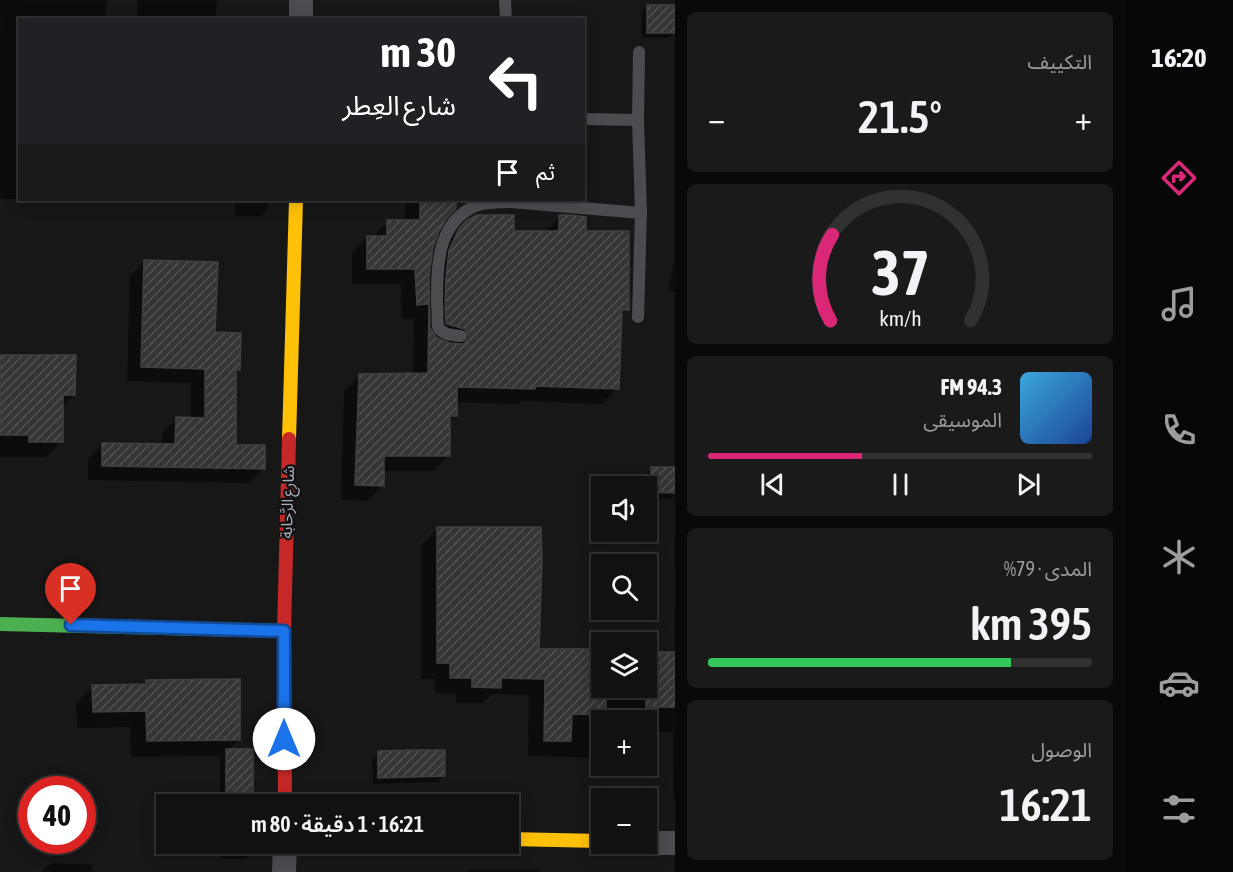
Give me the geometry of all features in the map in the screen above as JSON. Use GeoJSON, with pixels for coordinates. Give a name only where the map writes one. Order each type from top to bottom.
{"type":"FeatureCollection","features":[{"type":"Feature","properties":{"kind":"street"},"geometry":{"type":"LineString","coordinates":[[301,0],[301,18]]}},
{"type":"Feature","properties":{"kind":"street","name":"شارع الرَّحابة"},"geometry":{"type":"LineString","coordinates":[[285,794],[284,631],[296,201]]}},
{"type":"Feature","properties":{"kind":"street"},"geometry":{"type":"LineString","coordinates":[[0,624],[284,631]]}},
{"type":"Feature","properties":{"kind":"street"},"geometry":{"type":"LineString","coordinates":[[519,839],[591,842]]}},
{"type":"Feature","properties":{"kind":"street"},"geometry":{"type":"LineString","coordinates":[[657,843],[675,843]]}},
{"type":"Feature","properties":{"kind":"street"},"geometry":{"type":"LineString","coordinates":[[284,872],[285,854]]}},
{"type":"Feature","properties":{"kind":"lane"},"geometry":{"type":"LineString","coordinates":[[505,0],[506,18]]}},
{"type":"Feature","properties":{"kind":"lane"},"geometry":{"type":"LineString","coordinates":[[638,317],[641,213],[638,120],[639,52]]}},
{"type":"Feature","properties":{"kind":"lane"},"geometry":{"type":"LineString","coordinates":[[585,119],[638,120]]}},
{"type":"Feature","properties":{"kind":"lane"},"geometry":{"type":"LineString","coordinates":[[461,336],[447,334],[438,327],[438,262],[446,235],[458,217],[469,209],[486,203],[511,201],[641,213]]}},
{"type":"Feature","properties":{"kind":"building"},"geometry":{"type":"Polygon","coordinates":[[[647,5],[675,5],[675,33],[647,33],[647,5]]]}},
{"type":"Feature","properties":{"kind":"building"},"geometry":{"type":"Polygon","coordinates":[[[420,201],[456,201],[456,208],[446,219],[433,247],[429,276],[430,328],[437,338],[450,343],[464,344],[469,337],[465,329],[446,324],[445,304],[449,250],[459,229],[467,220],[477,215],[514,215],[514,231],[559,231],[559,215],[569,215],[586,217],[586,231],[629,231],[629,310],[622,310],[619,389],[535,386],[535,389],[457,387],[457,416],[450,416],[450,456],[384,456],[384,486],[355,485],[359,374],[428,373],[429,304],[417,305],[415,269],[367,269],[367,236],[387,236],[387,220],[420,220],[420,201]]]}},
{"type":"Feature","properties":{"kind":"building"},"geometry":{"type":"Polygon","coordinates":[[[144,260],[218,262],[215,332],[241,333],[240,370],[236,370],[236,445],[265,445],[265,469],[102,466],[102,443],[175,444],[176,417],[205,418],[205,369],[141,367],[144,260]]]}},
{"type":"Feature","properties":{"kind":"building"},"geometry":{"type":"Polygon","coordinates":[[[0,355],[76,355],[75,395],[63,395],[63,442],[29,442],[29,435],[0,435],[0,355]]]}},
{"type":"Feature","properties":{"kind":"building"},"geometry":{"type":"Polygon","coordinates":[[[651,467],[675,467],[675,493],[657,492],[657,476],[651,476],[651,467]]]}},
{"type":"Feature","properties":{"kind":"building"},"geometry":{"type":"Polygon","coordinates":[[[437,527],[541,527],[539,649],[591,649],[591,698],[606,698],[606,710],[591,710],[591,715],[572,714],[571,741],[544,741],[545,679],[501,678],[501,688],[472,687],[472,678],[450,678],[450,663],[437,663],[437,527]]]}},
{"type":"Feature","properties":{"kind":"building"},"geometry":{"type":"Polygon","coordinates":[[[657,652],[675,652],[675,707],[646,707],[646,698],[657,698],[657,652]]]}},
{"type":"Feature","properties":{"kind":"building"},"geometry":{"type":"Polygon","coordinates":[[[240,679],[240,740],[147,741],[146,711],[93,712],[92,685],[146,684],[146,680],[240,679]]]}},
{"type":"Feature","properties":{"kind":"building"},"geometry":{"type":"Polygon","coordinates":[[[226,749],[253,749],[253,794],[226,794],[226,749]]]}},
{"type":"Feature","properties":{"kind":"building"},"geometry":{"type":"Polygon","coordinates":[[[445,750],[445,776],[378,778],[378,751],[445,750]]]}},
{"type":"Feature","properties":{"kind":"traffic: fast"},"geometry":{"type":"LineString","coordinates":[[0,624],[284,631]]}},
{"type":"Feature","properties":{"kind":"traffic: slow"},"geometry":{"type":"LineString","coordinates":[[289,439],[296,201]]}},
{"type":"Feature","properties":{"kind":"traffic: slow"},"geometry":{"type":"LineString","coordinates":[[519,839],[591,841]]}},
{"type":"Feature","properties":{"kind":"traffic: jam"},"geometry":{"type":"LineString","coordinates":[[285,794],[284,631],[289,439]]}},
{"type":"Feature","properties":{"kind":"route"},"geometry":{"type":"LineString","coordinates":[[71,625],[284,631],[284,739]]}}]}
